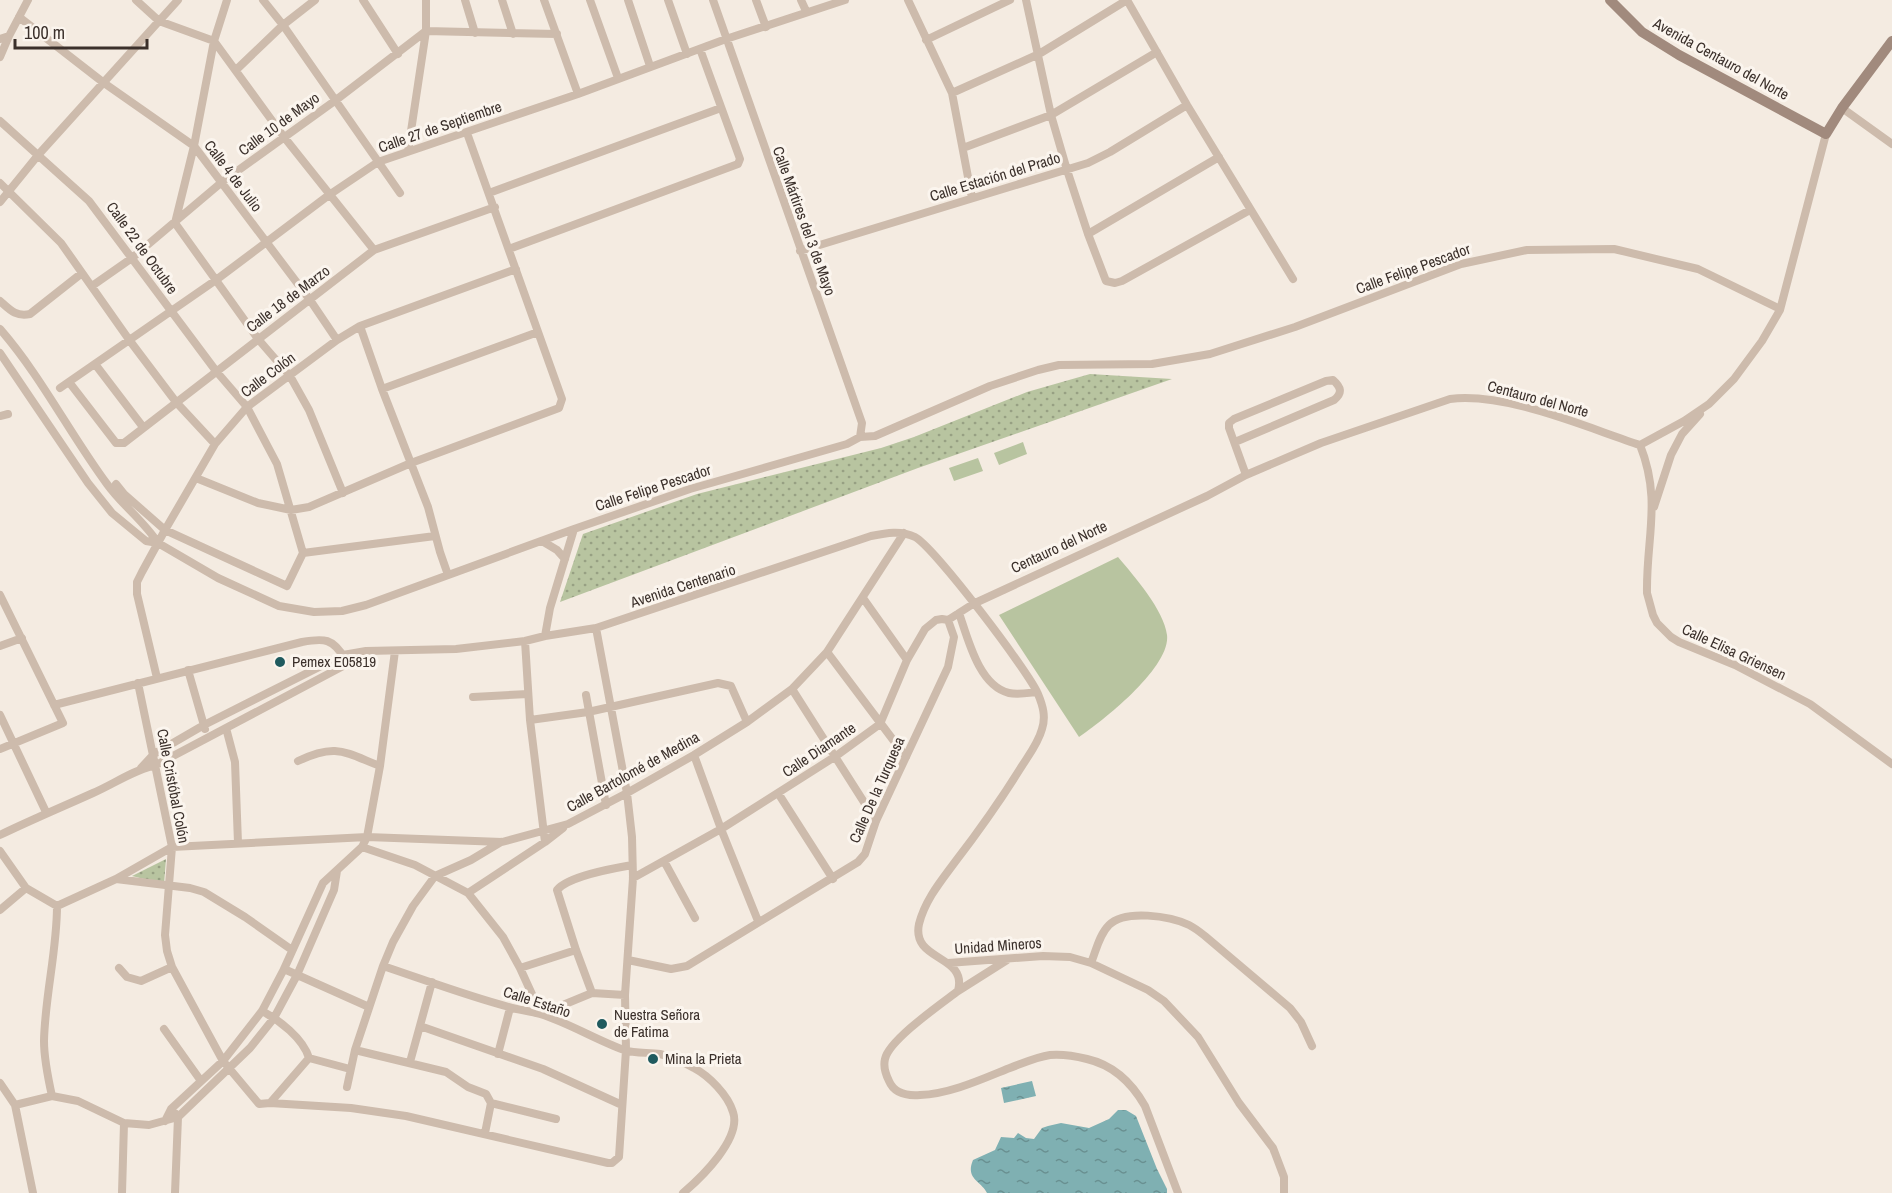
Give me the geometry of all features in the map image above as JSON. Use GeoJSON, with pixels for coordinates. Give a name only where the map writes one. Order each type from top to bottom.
{"type":"FeatureCollection","features":[{"type":"Feature","properties":{"kind":"main road","name":"Avenida Centauro del Norte"},"geometry":{"type":"LineString","coordinates":[[1610,0],[1642,32],[1679,55],[1826,134]]}},
{"type":"Feature","properties":{"kind":"main road"},"geometry":{"type":"LineString","coordinates":[[1826,134],[1842,108],[1892,40]]}},
{"type":"Feature","properties":{"kind":"street"},"geometry":{"type":"LineString","coordinates":[[0,57],[28,0]]}},
{"type":"Feature","properties":{"kind":"street"},"geometry":{"type":"LineString","coordinates":[[136,0],[159,21],[214,41],[284,138],[374,250]]}},
{"type":"Feature","properties":{"kind":"street"},"geometry":{"type":"LineString","coordinates":[[0,202],[39,154],[178,0]]}},
{"type":"Feature","properties":{"kind":"street"},"geometry":{"type":"LineString","coordinates":[[227,0],[214,41],[194,146],[175,223],[258,339],[290,376],[309,410],[343,493]]}},
{"type":"Feature","properties":{"kind":"street"},"geometry":{"type":"LineString","coordinates":[[263,0],[283,25],[400,193]]}},
{"type":"Feature","properties":{"kind":"street"},"geometry":{"type":"LineString","coordinates":[[236,70],[283,25],[315,0]]}},
{"type":"Feature","properties":{"kind":"street"},"geometry":{"type":"LineString","coordinates":[[363,0],[398,54]]}},
{"type":"Feature","properties":{"kind":"street"},"geometry":{"type":"LineString","coordinates":[[408,151],[426,31],[426,0]]}},
{"type":"Feature","properties":{"kind":"street"},"geometry":{"type":"LineString","coordinates":[[465,0],[475,33]]}},
{"type":"Feature","properties":{"kind":"street"},"geometry":{"type":"LineString","coordinates":[[502,0],[513,34]]}},
{"type":"Feature","properties":{"kind":"street"},"geometry":{"type":"LineString","coordinates":[[544,0],[578,94]]}},
{"type":"Feature","properties":{"kind":"street"},"geometry":{"type":"LineString","coordinates":[[590,0],[618,78]]}},
{"type":"Feature","properties":{"kind":"street"},"geometry":{"type":"LineString","coordinates":[[628,0],[650,66]]}},
{"type":"Feature","properties":{"kind":"street"},"geometry":{"type":"LineString","coordinates":[[668,0],[687,54]]}},
{"type":"Feature","properties":{"kind":"street","name":"Calle Mártires del 3 de Mayo"},"geometry":{"type":"LineString","coordinates":[[713,0],[862,423],[860,437]]}},
{"type":"Feature","properties":{"kind":"street"},"geometry":{"type":"LineString","coordinates":[[756,0],[766,27]]}},
{"type":"Feature","properties":{"kind":"street"},"geometry":{"type":"LineString","coordinates":[[801,0],[806,11]]}},
{"type":"Feature","properties":{"kind":"street"},"geometry":{"type":"LineString","coordinates":[[908,0],[952,93],[972,198]]}},
{"type":"Feature","properties":{"kind":"street"},"geometry":{"type":"LineString","coordinates":[[926,40],[1010,0]]}},
{"type":"Feature","properties":{"kind":"street"},"geometry":{"type":"LineString","coordinates":[[1026,0],[1051,114],[1088,234],[1106,281],[1115,283],[1122,281],[1250,210]]}},
{"type":"Feature","properties":{"kind":"street"},"geometry":{"type":"LineString","coordinates":[[952,93],[1039,54],[1127,0],[1187,105],[1293,279]]}},
{"type":"Feature","properties":{"kind":"street","name":"Calle 27 de Septiembre"},"geometry":{"type":"LineString","coordinates":[[60,388],[216,280],[329,195],[378,162],[467,133],[726,39],[840,1]]}},
{"type":"Feature","properties":{"kind":"street","name":"Calle 4 de Julio"},"geometry":{"type":"LineString","coordinates":[[19,17],[104,84],[194,146],[338,340]]}},
{"type":"Feature","properties":{"kind":"street"},"geometry":{"type":"LineString","coordinates":[[426,31],[556,34]]}},
{"type":"Feature","properties":{"kind":"street","name":"Calle 10 de Mayo"},"geometry":{"type":"LineString","coordinates":[[92,286],[132,258],[222,182],[336,100],[426,31]]}},
{"type":"Feature","properties":{"kind":"street"},"geometry":{"type":"LineString","coordinates":[[0,39],[9,36]]}},
{"type":"Feature","properties":{"kind":"street"},"geometry":{"type":"LineString","coordinates":[[509,249],[738,164],[740,159],[700,49]]}},
{"type":"Feature","properties":{"kind":"street"},"geometry":{"type":"LineString","coordinates":[[963,148],[1051,114],[1157,52]]}},
{"type":"Feature","properties":{"kind":"street","name":"Calle Estación del Prado"},"geometry":{"type":"LineString","coordinates":[[800,251],[1067,170],[1110,152],[1187,105]]}},
{"type":"Feature","properties":{"kind":"street"},"geometry":{"type":"LineString","coordinates":[[489,193],[722,108]]}},
{"type":"Feature","properties":{"kind":"street"},"geometry":{"type":"LineString","coordinates":[[1842,108],[1892,144]]}},
{"type":"Feature","properties":{"kind":"street","name":"Calle 22 de Octubre"},"geometry":{"type":"LineString","coordinates":[[0,121],[89,201],[216,371],[247,406],[277,464],[303,554]]}},
{"type":"Feature","properties":{"kind":"street"},"geometry":{"type":"LineString","coordinates":[[196,478],[258,503],[291,510],[309,507],[411,463],[554,411],[562,403],[495,207],[467,133]]}},
{"type":"Feature","properties":{"kind":"street"},"geometry":{"type":"LineString","coordinates":[[1653,513],[1671,455],[1682,434],[1749,360],[1780,309],[1826,134]]}},
{"type":"Feature","properties":{"kind":"street"},"geometry":{"type":"LineString","coordinates":[[1088,234],[1219,157]]}},
{"type":"Feature","properties":{"kind":"street"},"geometry":{"type":"LineString","coordinates":[[0,183],[62,243],[130,341],[176,402],[215,444]]}},
{"type":"Feature","properties":{"kind":"street","name":"Calle 18 de Marzo"},"geometry":{"type":"LineString","coordinates":[[69,382],[116,443],[124,443],[374,250],[495,207]]}},
{"type":"Feature","properties":{"kind":"street","name":"Calle Felipe Pescador"},"geometry":{"type":"LineString","coordinates":[[0,353],[88,483],[112,513],[146,541],[158,543],[218,578],[279,606],[314,612],[342,611],[358,607],[690,489],[847,444],[860,437],[875,436],[990,386],[1038,370],[1059,365],[1152,364],[1183,360],[1232,348],[1295,327],[1461,264],[1527,250],[1614,249],[1698,269],[1780,309]]}},
{"type":"Feature","properties":{"kind":"street","name":"Calle Colón"},"geometry":{"type":"LineString","coordinates":[[157,678],[137,594],[137,582],[215,444],[247,406],[360,326],[516,268]]}},
{"type":"Feature","properties":{"kind":"street"},"geometry":{"type":"LineString","coordinates":[[0,301],[16,314],[23,316],[30,314],[82,273]]}},
{"type":"Feature","properties":{"kind":"street"},"geometry":{"type":"LineString","coordinates":[[360,326],[428,507],[448,575]]}},
{"type":"Feature","properties":{"kind":"street"},"geometry":{"type":"LineString","coordinates":[[0,329],[31,370],[107,485],[151,531],[158,543]]}},
{"type":"Feature","properties":{"kind":"street"},"geometry":{"type":"LineString","coordinates":[[382,389],[538,332]]}},
{"type":"Feature","properties":{"kind":"street"},"geometry":{"type":"LineString","coordinates":[[95,364],[143,427]]}},
{"type":"Feature","properties":{"kind":"street"},"geometry":{"type":"LineString","coordinates":[[1235,442],[1334,400],[1339,396],[1338,385],[1333,380],[1326,381],[1229,423],[1229,428],[1246,475]]}},
{"type":"Feature","properties":{"kind":"street","name":"Centauro del Norte"},"geometry":{"type":"LineString","coordinates":[[974,604],[1207,496],[1246,475],[1321,443],[1450,399],[1466,397],[1516,406],[1640,445]]}},
{"type":"Feature","properties":{"kind":"street"},"geometry":{"type":"LineString","coordinates":[[1640,445],[1684,421],[1709,404]]}},
{"type":"Feature","properties":{"kind":"street","name":"Calle Elisa Griensen"},"geometry":{"type":"LineString","coordinates":[[1640,445],[1650,476],[1653,513],[1647,593],[1653,615],[1664,631],[1678,642],[1735,665],[1810,704],[1892,765]]}},
{"type":"Feature","properties":{"kind":"street"},"geometry":{"type":"LineString","coordinates":[[116,484],[124,494],[165,530],[287,586],[303,554],[435,536]]}},
{"type":"Feature","properties":{"kind":"street"},"geometry":{"type":"LineString","coordinates":[[545,636],[550,608],[574,529]]}},
{"type":"Feature","properties":{"kind":"street","name":"Avenida Centenario"},"geometry":{"type":"LineString","coordinates":[[141,768],[154,754],[204,725],[343,655],[366,651],[456,649],[525,641],[596,628],[871,536],[890,532],[904,533]]}},
{"type":"Feature","properties":{"kind":"street"},"geometry":{"type":"LineString","coordinates":[[904,533],[916,537],[926,545],[974,604],[1037,692],[1044,712],[1039,740],[994,810],[929,897],[918,926],[923,945],[929,953],[948,963]]}},
{"type":"Feature","properties":{"kind":"street","name":"Calle Bartolomé de Medina"},"geometry":{"type":"LineString","coordinates":[[172,847],[367,837],[502,842],[568,824],[694,755],[747,722],[792,689],[827,652],[904,533]]}},
{"type":"Feature","properties":{"kind":"street"},"geometry":{"type":"LineString","coordinates":[[542,541],[557,550],[565,559]]}},
{"type":"Feature","properties":{"kind":"street"},"geometry":{"type":"LineString","coordinates":[[0,595],[63,723],[0,749]]}},
{"type":"Feature","properties":{"kind":"street"},"geometry":{"type":"LineString","coordinates":[[863,598],[907,660]]}},
{"type":"Feature","properties":{"kind":"street"},"geometry":{"type":"LineString","coordinates":[[880,724],[907,660],[930,624],[942,619],[948,620],[974,604]]}},
{"type":"Feature","properties":{"kind":"street"},"geometry":{"type":"LineString","coordinates":[[959,613],[974,656],[992,684],[1007,693],[1037,692]]}},
{"type":"Feature","properties":{"kind":"street","name":"Calle De la Turquesa"},"geometry":{"type":"LineString","coordinates":[[628,960],[671,969],[687,966],[758,921],[853,867],[865,854],[876,821],[951,657],[954,637],[948,620]]}},
{"type":"Feature","properties":{"kind":"street"},"geometry":{"type":"LineString","coordinates":[[268,1104],[368,1110],[406,1116],[608,1163],[615,1161],[620,1153],[626,1050],[625,995],[633,878],[632,837],[627,793],[596,628]]}},
{"type":"Feature","properties":{"kind":"street"},"geometry":{"type":"LineString","coordinates":[[0,646],[22,638]]}},
{"type":"Feature","properties":{"kind":"street"},"geometry":{"type":"LineString","coordinates":[[54,705],[312,640],[331,642],[343,655],[347,664]]}},
{"type":"Feature","properties":{"kind":"street"},"geometry":{"type":"LineString","coordinates":[[525,641],[530,720],[545,842]]}},
{"type":"Feature","properties":{"kind":"street","name":"Avenida Centenario"},"geometry":{"type":"LineString","coordinates":[[0,835],[94,793],[141,768],[156,765],[347,664],[366,651]]}},
{"type":"Feature","properties":{"kind":"street"},"geometry":{"type":"LineString","coordinates":[[165,1121],[171,1109],[223,1061],[262,1011],[324,883],[362,847],[367,837],[380,766],[395,651]]}},
{"type":"Feature","properties":{"kind":"street"},"geometry":{"type":"LineString","coordinates":[[827,652],[906,757]]}},
{"type":"Feature","properties":{"kind":"street"},"geometry":{"type":"LineString","coordinates":[[326,662],[332,672]]}},
{"type":"Feature","properties":{"kind":"street"},"geometry":{"type":"LineString","coordinates":[[188,670],[208,737]]}},
{"type":"Feature","properties":{"kind":"street","name":"Calle Cristóbal Colón"},"geometry":{"type":"LineString","coordinates":[[138,683],[172,847],[165,935],[167,951],[172,967],[223,1061],[256,1101],[260,1104],[268,1104]]}},
{"type":"Feature","properties":{"kind":"street"},"geometry":{"type":"LineString","coordinates":[[530,720],[588,712],[718,683],[731,686],[747,722]]}},
{"type":"Feature","properties":{"kind":"street"},"geometry":{"type":"LineString","coordinates":[[792,689],[876,821]]}},
{"type":"Feature","properties":{"kind":"street"},"geometry":{"type":"LineString","coordinates":[[269,692],[274,702]]}},
{"type":"Feature","properties":{"kind":"street"},"geometry":{"type":"LineString","coordinates":[[473,697],[528,694]]}},
{"type":"Feature","properties":{"kind":"street"},"geometry":{"type":"LineString","coordinates":[[586,695],[606,805]]}},
{"type":"Feature","properties":{"kind":"street"},"geometry":{"type":"LineString","coordinates":[[0,715],[46,813]]}},
{"type":"Feature","properties":{"kind":"street","name":"Calle Diamante"},"geometry":{"type":"LineString","coordinates":[[633,878],[721,829],[836,756],[880,724]]}},
{"type":"Feature","properties":{"kind":"street"},"geometry":{"type":"LineString","coordinates":[[226,728],[235,762],[238,843]]}},
{"type":"Feature","properties":{"kind":"street"},"geometry":{"type":"LineString","coordinates":[[298,761],[332,749],[380,766]]}},
{"type":"Feature","properties":{"kind":"street"},"geometry":{"type":"LineString","coordinates":[[694,755],[758,921]]}},
{"type":"Feature","properties":{"kind":"street"},"geometry":{"type":"LineString","coordinates":[[778,793],[833,879]]}},
{"type":"Feature","properties":{"kind":"street"},"geometry":{"type":"LineString","coordinates":[[468,893],[568,824]]}},
{"type":"Feature","properties":{"kind":"street"},"geometry":{"type":"LineString","coordinates":[[347,1087],[355,1050],[369,1006],[400,927],[435,876],[471,860],[502,842]]}},
{"type":"Feature","properties":{"kind":"street"},"geometry":{"type":"LineString","coordinates":[[57,906],[116,879],[172,847]]}},
{"type":"Feature","properties":{"kind":"street"},"geometry":{"type":"LineString","coordinates":[[362,847],[403,860],[468,893],[492,922],[520,968],[541,1014],[592,993],[625,995]]}},
{"type":"Feature","properties":{"kind":"street"},"geometry":{"type":"LineString","coordinates":[[0,851],[26,888],[57,906]]}},
{"type":"Feature","properties":{"kind":"street"},"geometry":{"type":"LineString","coordinates":[[664,861],[695,918]]}},
{"type":"Feature","properties":{"kind":"street"},"geometry":{"type":"LineString","coordinates":[[592,993],[557,893],[559,886],[605,870],[632,865]]}},
{"type":"Feature","properties":{"kind":"street"},"geometry":{"type":"LineString","coordinates":[[15,1105],[52,1096],[78,1101],[124,1123],[149,1125],[178,1117],[230,1069],[274,1018],[297,975],[334,890],[338,871]]}},
{"type":"Feature","properties":{"kind":"street"},"geometry":{"type":"LineString","coordinates":[[116,879],[190,888],[204,892],[292,950]]}},
{"type":"Feature","properties":{"kind":"street"},"geometry":{"type":"LineString","coordinates":[[0,910],[26,888]]}},
{"type":"Feature","properties":{"kind":"street"},"geometry":{"type":"LineString","coordinates":[[52,1096],[44,1044],[45,1019],[57,934],[57,906]]}},
{"type":"Feature","properties":{"kind":"street"},"geometry":{"type":"LineString","coordinates":[[1091,963],[1104,931],[1116,920],[1139,916],[1169,918],[1191,926],[1290,1008],[1301,1022],[1312,1046]]}},
{"type":"Feature","properties":{"kind":"street"},"geometry":{"type":"LineString","coordinates":[[305,923],[316,929]]}},
{"type":"Feature","properties":{"kind":"street"},"geometry":{"type":"LineString","coordinates":[[520,968],[576,950]]}},
{"type":"Feature","properties":{"kind":"street","name":"Unidad Mineros"},"geometry":{"type":"LineString","coordinates":[[948,963],[1070,957],[1091,963],[1148,990],[1164,1001],[1198,1037],[1239,1103],[1274,1148],[1284,1177],[1284,1193]]}},
{"type":"Feature","properties":{"kind":"street"},"geometry":{"type":"LineString","coordinates":[[1009,960],[958,991],[930,1012],[888,1052],[885,1068],[891,1086],[909,1095],[930,1094],[1050,1055],[1079,1057],[1095,1061],[1111,1068],[1137,1093],[1148,1115],[1178,1193]]}},
{"type":"Feature","properties":{"kind":"street","name":"Unidad Mineros"},"geometry":{"type":"LineString","coordinates":[[948,963],[958,976],[960,984],[958,991]]}},
{"type":"Feature","properties":{"kind":"street","name":"Calle Estaño"},"geometry":{"type":"LineString","coordinates":[[383,966],[510,1008],[541,1014],[626,1050],[660,1054],[697,1069],[719,1089],[733,1111],[734,1132],[704,1173],[683,1193]]}},
{"type":"Feature","properties":{"kind":"street"},"geometry":{"type":"LineString","coordinates":[[119,968],[127,977],[141,981],[172,967]]}},
{"type":"Feature","properties":{"kind":"street"},"geometry":{"type":"LineString","coordinates":[[284,969],[369,1006]]}},
{"type":"Feature","properties":{"kind":"street"},"geometry":{"type":"LineString","coordinates":[[410,1062],[432,982]]}},
{"type":"Feature","properties":{"kind":"street"},"geometry":{"type":"LineString","coordinates":[[498,1054],[510,1008]]}},
{"type":"Feature","properties":{"kind":"street"},"geometry":{"type":"LineString","coordinates":[[262,1011],[274,1018],[303,1046],[309,1058],[350,1069]]}},
{"type":"Feature","properties":{"kind":"street"},"geometry":{"type":"LineString","coordinates":[[420,1026],[543,1069],[622,1105]]}},
{"type":"Feature","properties":{"kind":"street"},"geometry":{"type":"LineString","coordinates":[[164,1029],[201,1081]]}},
{"type":"Feature","properties":{"kind":"street"},"geometry":{"type":"LineString","coordinates":[[355,1050],[446,1072],[468,1087],[486,1094],[491,1103],[485,1133]]}},
{"type":"Feature","properties":{"kind":"street"},"geometry":{"type":"LineString","coordinates":[[268,1104],[309,1058]]}},
{"type":"Feature","properties":{"kind":"street"},"geometry":{"type":"LineString","coordinates":[[0,1083],[15,1105],[33,1193]]}},
{"type":"Feature","properties":{"kind":"street"},"geometry":{"type":"LineString","coordinates":[[491,1103],[556,1119]]}},
{"type":"Feature","properties":{"kind":"street"},"geometry":{"type":"LineString","coordinates":[[171,1109],[178,1117],[175,1193]]}},
{"type":"Feature","properties":{"kind":"street"},"geometry":{"type":"LineString","coordinates":[[122,1193],[124,1123]]}},
{"type":"Feature","properties":{"kind":"green space"},"geometry":{"type":"Polygon","coordinates":[[[1090,374],[1172,379],[918,468],[560,602],[583,534],[697,494],[881,448],[1027,392],[1090,374]]]}},
{"type":"Feature","properties":{"kind":"green space"},"geometry":{"type":"Polygon","coordinates":[[[1023,442],[1027,454],[999,465],[994,453],[1023,442]]]}},
{"type":"Feature","properties":{"kind":"green space"},"geometry":{"type":"Polygon","coordinates":[[[978,458],[983,471],[954,481],[949,468],[978,458]]]}},
{"type":"Feature","properties":{"kind":"green space"},"geometry":{"type":"Polygon","coordinates":[[[1118,557],[1160,615],[1167,635],[1165,648],[1158,662],[1134,692],[1079,737],[999,615],[1118,557]]]}},
{"type":"Feature","properties":{"kind":"green space"},"geometry":{"type":"Polygon","coordinates":[[[166,859],[164,884],[132,876],[166,859]]]}},
{"type":"Feature","properties":{"kind":"water"},"geometry":{"type":"Polygon","coordinates":[[[1032,1081],[1036,1096],[1004,1103],[1001,1088],[1032,1081]]]}},
{"type":"Feature","properties":{"kind":"water"},"geometry":{"type":"Polygon","coordinates":[[[1118,1110],[1126,1110],[1136,1116],[1167,1193],[987,1193],[972,1176],[973,1160],[995,1150],[1001,1137],[1014,1138],[1018,1133],[1026,1138],[1034,1139],[1042,1128],[1061,1123],[1089,1128],[1109,1119],[1118,1110]]]}},
{"type":"Feature","properties":{"kind":"place","name":"Pemex E05819"},"geometry":{"type":"Point","coordinates":[280,662]}},
{"type":"Feature","properties":{"kind":"place","name":"Nuestra Señora de Fatima"},"geometry":{"type":"Point","coordinates":[602,1024]}},
{"type":"Feature","properties":{"kind":"place","name":"Mina la Prieta"},"geometry":{"type":"Point","coordinates":[653,1059]}}]}
